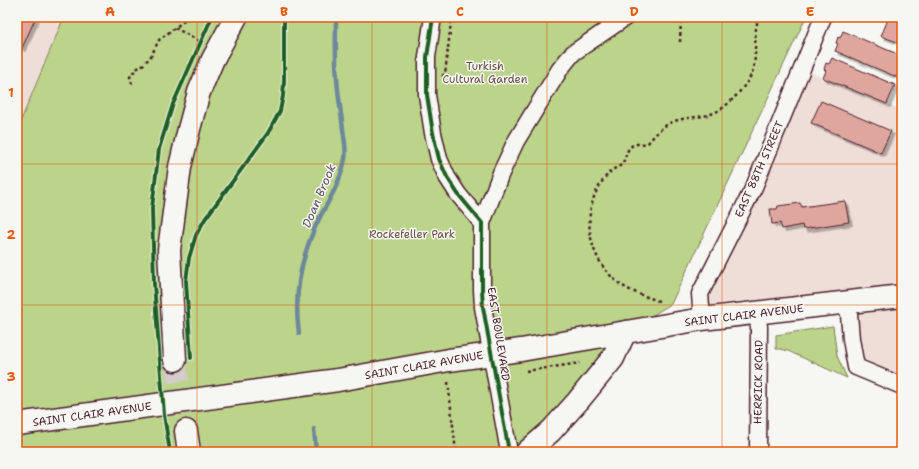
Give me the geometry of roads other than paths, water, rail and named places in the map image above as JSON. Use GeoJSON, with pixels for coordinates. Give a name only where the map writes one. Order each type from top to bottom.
{"type":"FeatureCollection","features":[{"type":"Feature","properties":{"kind":"main road"},"geometry":{"type":"LineString","coordinates":[[175,360],[169,250],[180,167],[199,92],[213,59],[236,17]]}},
{"type":"Feature","properties":{"kind":"main road","name":"SAINT CLAIR AVENUE"},"geometry":{"type":"LineString","coordinates":[[17,424],[338,380],[449,360],[529,349],[702,319],[902,296]]}},
{"type":"Feature","properties":{"kind":"main road"},"geometry":{"type":"LineString","coordinates":[[527,452],[551,431],[578,401],[613,358],[625,332]]}},
{"type":"Feature","properties":{"kind":"street"},"geometry":{"type":"LineString","coordinates":[[433,17],[426,75],[436,149],[452,186],[482,223]]}},
{"type":"Feature","properties":{"kind":"street","name":"EAST BOULEVARD"},"geometry":{"type":"LineString","coordinates":[[509,452],[486,327],[482,290],[482,223],[516,141],[560,69],[573,53],[626,17]]}},
{"type":"Feature","properties":{"kind":"street","name":"EAST 88TH STREET"},"geometry":{"type":"LineString","coordinates":[[702,319],[700,294],[754,187],[823,17]]}},
{"type":"Feature","properties":{"kind":"street"},"geometry":{"type":"LineString","coordinates":[[848,302],[851,339],[856,366],[902,386]]}},
{"type":"Feature","properties":{"kind":"street","name":"HERRICK ROAD"},"geometry":{"type":"LineString","coordinates":[[757,313],[759,327],[758,452]]}},
{"type":"Feature","properties":{"kind":"waterway","name":"Doan Brook"},"geometry":{"type":"LineString","coordinates":[[299,333],[297,302],[298,287],[304,258],[314,229],[338,181],[346,156],[336,70],[336,17]]}},
{"type":"Feature","properties":{"kind":"waterway","name":"Doan Brook"},"geometry":{"type":"LineString","coordinates":[[314,429],[316,452]]}},
{"type":"Feature","properties":{"kind":"tunnel"},"geometry":{"type":"LineString","coordinates":[[175,360],[186,431]]}},
{"type":"Feature","properties":{"kind":"park label","name":"Turkish Cultural Garden"},"geometry":{"type":"Point","coordinates":[485,72]}},
{"type":"Feature","properties":{"kind":"park label","name":"Rockefeller Park"},"geometry":{"type":"Point","coordinates":[412,234]}}]}
